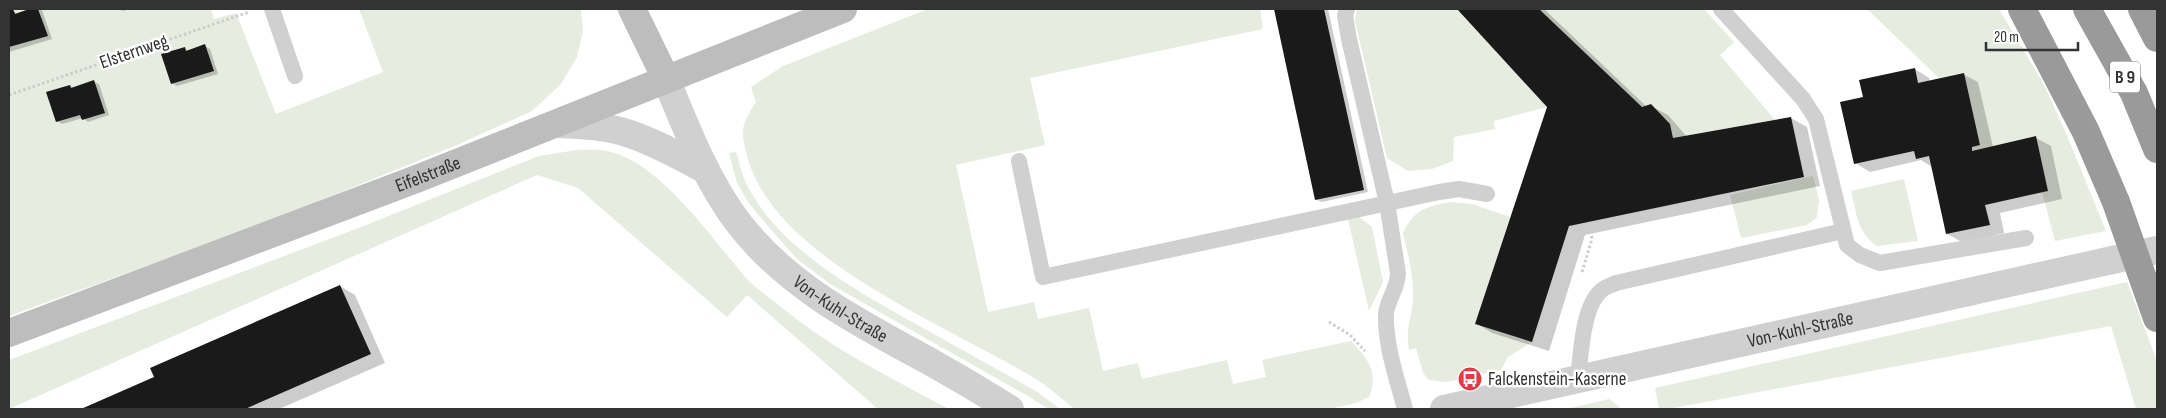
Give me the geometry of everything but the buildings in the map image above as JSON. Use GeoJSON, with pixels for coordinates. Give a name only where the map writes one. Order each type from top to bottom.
{"type":"FeatureCollection","features":[{"type":"Feature","properties":{"kind":"highway"},"geometry":{"type":"LineString","coordinates":[[2022,9],[2086,132],[2116,202],[2157,318]]}},
{"type":"Feature","properties":{"kind":"highway","name":"B 9"},"geometry":{"type":"LineString","coordinates":[[2087,9],[2134,93],[2157,149]]}},
{"type":"Feature","properties":{"kind":"highway"},"geometry":{"type":"LineString","coordinates":[[2142,9],[2157,38]]}},
{"type":"Feature","properties":{"kind":"street","name":"Von-Kuhl-Straße"},"geometry":{"type":"LineString","coordinates":[[632,9],[666,79],[706,170],[738,222],[770,257],[799,283],[831,306],[972,385],[1010,409]]}},
{"type":"Feature","properties":{"kind":"street","name":"Eifelstraße"},"geometry":{"type":"LineString","coordinates":[[9,333],[558,124],[842,9]]}},
{"type":"Feature","properties":{"kind":"street"},"geometry":{"type":"LineString","coordinates":[[558,124],[594,126],[629,134],[656,144],[706,170]]}},
{"type":"Feature","properties":{"kind":"street","name":"Von-Kuhl-Straße"},"geometry":{"type":"LineString","coordinates":[[1444,409],[2157,250]]}},
{"type":"Feature","properties":{"kind":"lane"},"geometry":{"type":"LineString","coordinates":[[272,9],[294,76]]}},
{"type":"Feature","properties":{"kind":"lane"},"geometry":{"type":"LineString","coordinates":[[1347,9],[1345,16],[1349,39],[1386,203],[1398,273],[1398,284],[1386,311],[1387,330],[1405,409]]}},
{"type":"Feature","properties":{"kind":"lane"},"geometry":{"type":"LineString","coordinates":[[1721,9],[1804,99],[1816,119],[1847,245],[1860,255],[1880,263],[2026,238]]}},
{"type":"Feature","properties":{"kind":"lane"},"geometry":{"type":"LineString","coordinates":[[1019,161],[1043,276],[1459,189],[1487,194]]}},
{"type":"Feature","properties":{"kind":"lane"},"geometry":{"type":"LineString","coordinates":[[1578,379],[1583,331],[1589,309],[1601,290],[1616,282],[1843,231]]}},
{"type":"Feature","properties":{"kind":"path","name":"Elsternweg"},"geometry":{"type":"LineString","coordinates":[[9,95],[250,12]]}},
{"type":"Feature","properties":{"kind":"path"},"geometry":{"type":"LineString","coordinates":[[1582,272],[1592,239],[1590,222]]}},
{"type":"Feature","properties":{"kind":"path"},"geometry":{"type":"LineString","coordinates":[[1329,322],[1350,335],[1366,352]]}},
{"type":"Feature","properties":{"kind":"shaded area"},"geometry":{"type":"Polygon","coordinates":[[[9,9],[211,9],[214,19],[236,13],[276,114],[383,72],[359,9],[581,9],[583,30],[577,57],[561,84],[532,111],[457,145],[277,218],[9,316],[9,9]]]}},
{"type":"Feature","properties":{"kind":"shaded area"},"geometry":{"type":"Polygon","coordinates":[[[928,9],[1260,9],[1263,29],[1030,78],[1045,145],[956,165],[988,312],[1034,302],[1038,319],[1089,308],[1103,371],[1138,363],[1142,379],[1227,360],[1233,384],[1266,377],[1262,360],[1351,341],[1370,366],[1373,380],[1369,397],[1356,403],[1329,409],[1074,409],[1042,383],[874,289],[832,261],[794,230],[766,196],[748,159],[743,133],[746,119],[756,102],[751,87],[783,66],[928,9]]]}},
{"type":"Feature","properties":{"kind":"shaded area"},"geometry":{"type":"Polygon","coordinates":[[[1357,9],[1457,9],[1547,107],[1494,121],[1495,129],[1454,137],[1453,161],[1432,169],[1408,171],[1387,158],[1355,21],[1357,9]]]}},
{"type":"Feature","properties":{"kind":"shaded area"},"geometry":{"type":"Polygon","coordinates":[[[1539,9],[1704,9],[1734,42],[1720,55],[1775,120],[1673,138],[1670,124],[1651,104],[1642,107],[1539,9]]]}},
{"type":"Feature","properties":{"kind":"shaded area"},"geometry":{"type":"Polygon","coordinates":[[[1867,9],[1999,9],[2044,85],[2106,231],[2055,241],[2042,192],[2048,191],[2036,137],[1972,151],[1972,147],[1979,144],[1964,73],[1939,78],[1867,9]]]}},
{"type":"Feature","properties":{"kind":"shaded area"},"geometry":{"type":"Polygon","coordinates":[[[577,150],[611,152],[630,159],[649,172],[686,206],[748,280],[762,292],[805,325],[845,352],[949,409],[878,409],[747,295],[727,317],[578,188],[537,175],[9,409],[9,360],[361,227],[539,156],[577,150]]]}},
{"type":"Feature","properties":{"kind":"shaded area"},"geometry":{"type":"Polygon","coordinates":[[[736,152],[742,174],[759,206],[778,228],[822,267],[873,300],[1036,391],[1060,409],[1048,409],[830,284],[797,259],[748,202],[737,183],[729,153],[736,152]]]}},
{"type":"Feature","properties":{"kind":"shaded area"},"geometry":{"type":"Polygon","coordinates":[[[1813,176],[1819,200],[1817,217],[1807,225],[1741,238],[1730,195],[1813,176]]]}},
{"type":"Feature","properties":{"kind":"shaded area"},"geometry":{"type":"Polygon","coordinates":[[[1904,179],[1918,241],[1877,246],[1865,234],[1858,222],[1851,191],[1904,179]]]}},
{"type":"Feature","properties":{"kind":"shaded area"},"geometry":{"type":"Polygon","coordinates":[[[1451,202],[1472,204],[1510,217],[1475,324],[1532,342],[1508,357],[1501,370],[1446,382],[1429,380],[1423,373],[1416,348],[1409,350],[1408,329],[1412,306],[1413,282],[1403,233],[1407,225],[1422,210],[1451,202]]]}},
{"type":"Feature","properties":{"kind":"shaded area"},"geometry":{"type":"Polygon","coordinates":[[[1359,217],[1372,227],[1383,282],[1369,311],[1348,219],[1359,217]]]}},
{"type":"Feature","properties":{"kind":"shaded area"},"geometry":{"type":"Polygon","coordinates":[[[2127,282],[2157,361],[2157,409],[2136,409],[2111,326],[1668,409],[1659,409],[1655,388],[2127,282]]]}},
{"type":"Feature","properties":{"kind":"shaded area"},"geometry":{"type":"Polygon","coordinates":[[[1609,399],[1622,409],[1566,409],[1609,399]]]}},
{"type":"Feature","properties":{"kind":"place","name":"Falckenstein-Kaserne"},"geometry":{"type":"Point","coordinates":[1470,379]}}]}
